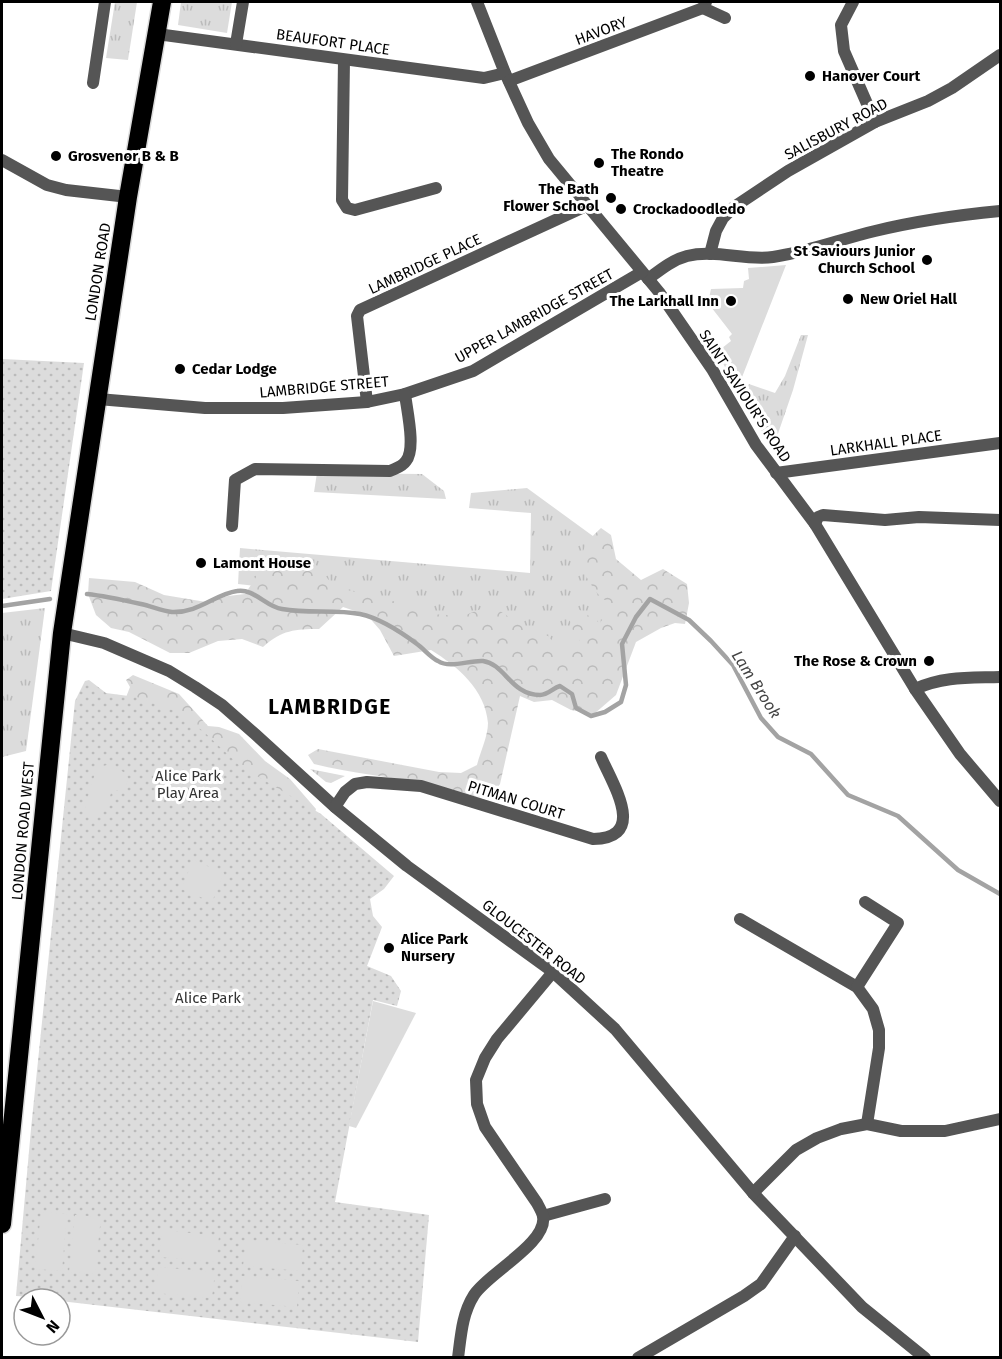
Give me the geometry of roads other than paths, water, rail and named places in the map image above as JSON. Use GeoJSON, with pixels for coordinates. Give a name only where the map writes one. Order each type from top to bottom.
{"type":"FeatureCollection","features":[{"type":"Feature","properties":{"kind":"highway","name":"LONDON ROAD"},"geometry":{"type":"LineString","coordinates":[[75,549],[128,197],[162,2]]}},
{"type":"Feature","properties":{"kind":"highway","name":"LONDON ROAD WEST"},"geometry":{"type":"LineString","coordinates":[[2,1224],[3,1196],[62,633],[75,549]]}},
{"type":"Feature","properties":{"kind":"street"},"geometry":{"type":"LineString","coordinates":[[93,83],[105,2]]}},
{"type":"Feature","properties":{"kind":"street"},"geometry":{"type":"LineString","coordinates":[[236,44],[243,2]]}},
{"type":"Feature","properties":{"kind":"street","name":"SAINT SAVIOUR'S ROAD"},"geometry":{"type":"LineString","coordinates":[[477,2],[528,123],[549,159],[645,276],[712,369],[744,427],[815,524],[915,689],[960,754],[1000,801]]}},
{"type":"Feature","properties":{"kind":"street"},"geometry":{"type":"LineString","coordinates":[[853,2],[841,26],[844,51],[875,122]]}},
{"type":"Feature","properties":{"kind":"street","name":"HAVORY"},"geometry":{"type":"LineString","coordinates":[[507,77],[704,5],[725,18]]}},
{"type":"Feature","properties":{"kind":"street","name":"BEAUFORT PLACE"},"geometry":{"type":"LineString","coordinates":[[157,34],[484,78],[507,77]]}},
{"type":"Feature","properties":{"kind":"street","name":"SALISBURY ROAD"},"geometry":{"type":"LineString","coordinates":[[710,254],[716,231],[723,218],[734,207],[788,171],[875,122],[928,101],[952,88],[1000,55]]}},
{"type":"Feature","properties":{"kind":"street"},"geometry":{"type":"LineString","coordinates":[[344,60],[342,200],[347,208],[355,210],[436,188]]}},
{"type":"Feature","properties":{"kind":"street"},"geometry":{"type":"LineString","coordinates":[[2,160],[47,185],[66,190],[128,197]]}},
{"type":"Feature","properties":{"kind":"street","name":"LAMBRIDGE PLACE"},"geometry":{"type":"LineString","coordinates":[[367,402],[357,316],[360,310],[586,206]]}},
{"type":"Feature","properties":{"kind":"street","name":"UPPER LAMBRIDGE STREET"},"geometry":{"type":"LineString","coordinates":[[405,394],[472,370],[645,276],[688,256],[710,254],[758,259],[774,257],[793,254],[873,231],[938,218],[1000,211]]}},
{"type":"Feature","properties":{"kind":"street","name":"LAMBRIDGE STREET"},"geometry":{"type":"LineString","coordinates":[[98,399],[205,408],[283,408],[367,402],[405,394],[412,449],[408,460],[401,467],[390,471],[255,469],[235,480],[232,526]]}},
{"type":"Feature","properties":{"kind":"street","name":"LARKHALL PLACE"},"geometry":{"type":"LineString","coordinates":[[776,472],[1000,443]]}},
{"type":"Feature","properties":{"kind":"street"},"geometry":{"type":"LineString","coordinates":[[815,524],[818,517],[823,515],[885,520],[919,517],[1000,520]]}},
{"type":"Feature","properties":{"kind":"street","name":"GLOUCESTER ROAD"},"geometry":{"type":"LineString","coordinates":[[62,633],[104,643],[169,671],[222,705],[335,807],[407,866],[553,972],[615,1029],[753,1193],[862,1307],[925,1358]]}},
{"type":"Feature","properties":{"kind":"street"},"geometry":{"type":"LineString","coordinates":[[915,689],[946,678],[1000,677]]}},
{"type":"Feature","properties":{"kind":"street","name":"PITMAN COURT"},"geometry":{"type":"LineString","coordinates":[[335,807],[345,792],[355,784],[367,782],[421,786],[592,839],[605,839],[616,833],[624,823],[623,809],[602,757]]}},
{"type":"Feature","properties":{"kind":"street"},"geometry":{"type":"LineString","coordinates":[[856,987],[898,923],[865,902]]}},
{"type":"Feature","properties":{"kind":"street"},"geometry":{"type":"LineString","coordinates":[[740,919],[856,987],[873,1009],[879,1030],[879,1048],[867,1124]]}},
{"type":"Feature","properties":{"kind":"street"},"geometry":{"type":"LineString","coordinates":[[458,1358],[464,1314],[476,1293],[528,1246],[541,1230],[543,1216],[537,1203],[485,1127],[477,1104],[476,1080],[485,1058],[497,1039],[553,972]]}},
{"type":"Feature","properties":{"kind":"street"},"geometry":{"type":"LineString","coordinates":[[753,1193],[796,1150],[817,1138],[841,1130],[867,1124],[901,1131],[945,1131],[1000,1119]]}},
{"type":"Feature","properties":{"kind":"street"},"geometry":{"type":"LineString","coordinates":[[543,1216],[605,1198]]}},
{"type":"Feature","properties":{"kind":"street"},"geometry":{"type":"LineString","coordinates":[[638,1358],[761,1284],[795,1236]]}},
{"type":"Feature","properties":{"kind":"waterway","name":"Lam Brook"},"geometry":{"type":"LineString","coordinates":[[87,594],[128,601],[164,611],[182,612],[229,593],[243,591],[249,592],[276,608],[360,614],[397,630],[443,663],[478,661],[491,663],[515,685],[530,694],[543,695],[560,686],[572,694],[576,708],[591,716],[605,712],[621,702],[626,685],[622,644],[636,617],[650,599],[689,620],[711,641],[733,665],[761,718],[778,737],[811,754],[848,795],[898,816],[958,870],[1000,894]]}},
{"type":"Feature","properties":{"kind":"waterway","name":"Lam Brook"},"geometry":{"type":"LineString","coordinates":[[2,606],[50,599]]}},
{"type":"Feature","properties":{"kind":"place","name":"Hanover Court"},"geometry":{"type":"Point","coordinates":[810,76]}},
{"type":"Feature","properties":{"kind":"place","name":"Grosvenor B & B"},"geometry":{"type":"Point","coordinates":[56,156]}},
{"type":"Feature","properties":{"kind":"place","name":"The Rondo Theatre"},"geometry":{"type":"Point","coordinates":[599,163]}},
{"type":"Feature","properties":{"kind":"place","name":"The Bath Flower School"},"geometry":{"type":"Point","coordinates":[611,198]}},
{"type":"Feature","properties":{"kind":"place","name":"Crockadoodledo"},"geometry":{"type":"Point","coordinates":[621,209]}},
{"type":"Feature","properties":{"kind":"place","name":"St Saviours Junior Church School"},"geometry":{"type":"Point","coordinates":[927,260]}},
{"type":"Feature","properties":{"kind":"place","name":"New Oriel Hall"},"geometry":{"type":"Point","coordinates":[848,299]}},
{"type":"Feature","properties":{"kind":"place","name":"The Larkhall Inn"},"geometry":{"type":"Point","coordinates":[731,301]}},
{"type":"Feature","properties":{"kind":"place","name":"Cedar Lodge"},"geometry":{"type":"Point","coordinates":[180,369]}},
{"type":"Feature","properties":{"kind":"place","name":"Lamont House"},"geometry":{"type":"Point","coordinates":[201,563]}},
{"type":"Feature","properties":{"kind":"place","name":"The Rose & Crown"},"geometry":{"type":"Point","coordinates":[929,661]}},
{"type":"Feature","properties":{"kind":"place","name":"Alice Park Nursery"},"geometry":{"type":"Point","coordinates":[389,948]}},
{"type":"Feature","properties":{"kind":"district","name":"LAMBRIDGE"},"geometry":{"type":"Point","coordinates":[330,707]}},
{"type":"Feature","properties":{"kind":"park label","name":"Alice Park Play Area"},"geometry":{"type":"Point","coordinates":[188,784]}},
{"type":"Feature","properties":{"kind":"park label","name":"Alice Park"},"geometry":{"type":"Point","coordinates":[208,998]}}]}
